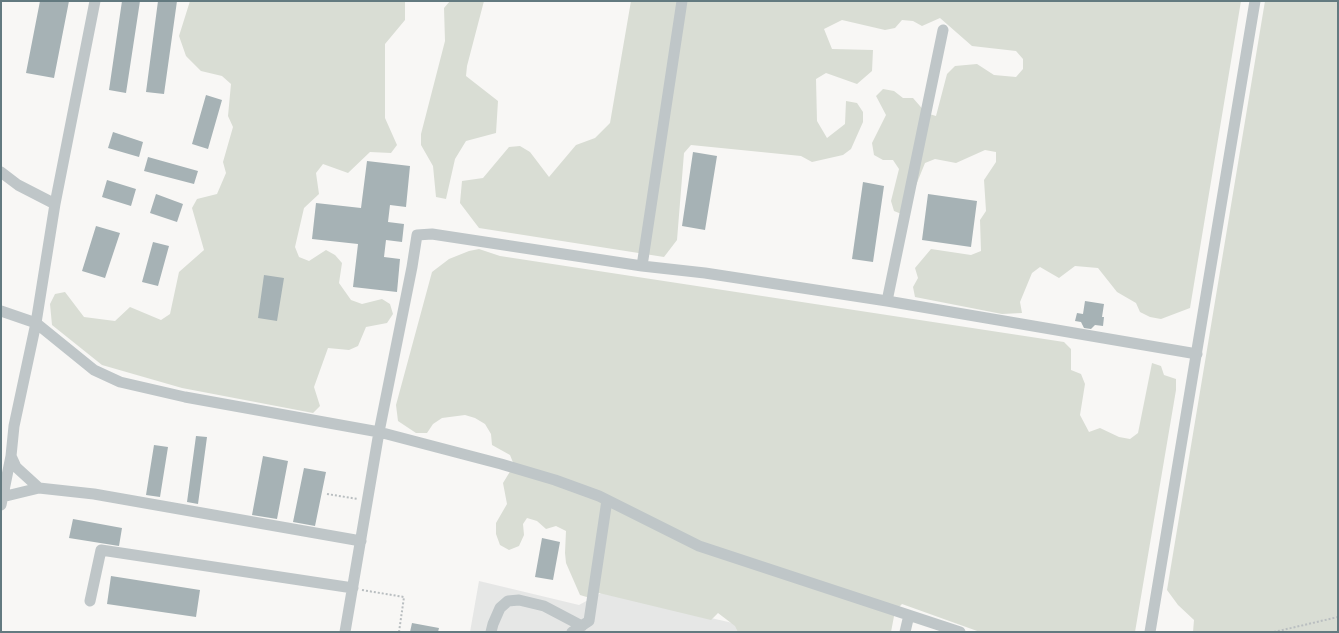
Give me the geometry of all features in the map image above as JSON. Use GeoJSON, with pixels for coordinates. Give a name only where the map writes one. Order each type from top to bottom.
{"type":"FeatureCollection","features":[{"type":"Feature","properties":{"kind":"street"},"geometry":{"type":"LineString","coordinates":[[95,1],[55,204],[36,323],[14,426],[2,501],[39,488],[94,494],[360,541]]}},
{"type":"Feature","properties":{"kind":"street"},"geometry":{"type":"LineString","coordinates":[[642,266],[682,1]]}},
{"type":"Feature","properties":{"kind":"street"},"geometry":{"type":"LineString","coordinates":[[1150,632],[1254,1]]}},
{"type":"Feature","properties":{"kind":"street"},"geometry":{"type":"LineString","coordinates":[[887,302],[944,30]]}},
{"type":"Feature","properties":{"kind":"street"},"geometry":{"type":"LineString","coordinates":[[1,172],[18,185],[55,204]]}},
{"type":"Feature","properties":{"kind":"street"},"geometry":{"type":"LineString","coordinates":[[345,632],[379,432],[417,235],[432,234],[887,302],[1197,354]]}},
{"type":"Feature","properties":{"kind":"street"},"geometry":{"type":"LineString","coordinates":[[1,311],[36,323],[94,370],[120,382],[185,397],[379,432],[547,477],[607,500],[698,546],[960,632]]}},
{"type":"Feature","properties":{"kind":"street"},"geometry":{"type":"LineString","coordinates":[[10,456],[16,467],[39,488]]}},
{"type":"Feature","properties":{"kind":"street"},"geometry":{"type":"LineString","coordinates":[[586,626],[607,500]]}},
{"type":"Feature","properties":{"kind":"street"},"geometry":{"type":"LineString","coordinates":[[90,601],[100,550],[353,588]]}},
{"type":"Feature","properties":{"kind":"street"},"geometry":{"type":"LineString","coordinates":[[491,632],[500,608],[508,601],[519,600],[544,606],[586,626]]}},
{"type":"Feature","properties":{"kind":"street"},"geometry":{"type":"LineString","coordinates":[[905,632],[909,615]]}},
{"type":"Feature","properties":{"kind":"street"},"geometry":{"type":"LineString","coordinates":[[572,632],[586,626]]}},
{"type":"Feature","properties":{"kind":"path"},"geometry":{"type":"LineString","coordinates":[[327,494],[367,501]]}},
{"type":"Feature","properties":{"kind":"path"},"geometry":{"type":"LineString","coordinates":[[353,588],[404,597],[399,632]]}},
{"type":"Feature","properties":{"kind":"path"},"geometry":{"type":"LineString","coordinates":[[1274,632],[1338,617]]}},
{"type":"Feature","properties":{"kind":"shaded area"},"geometry":{"type":"Polygon","coordinates":[[[190,1],[405,1],[405,20],[385,44],[385,118],[397,145],[391,153],[370,152],[348,173],[323,164],[316,173],[319,194],[304,208],[295,247],[299,257],[309,261],[326,250],[335,255],[342,263],[339,283],[351,300],[362,304],[382,299],[390,304],[393,314],[387,323],[366,327],[358,346],[349,350],[328,348],[314,387],[320,406],[313,413],[182,388],[102,365],[52,325],[50,304],[55,294],[65,292],[84,317],[115,321],[130,307],[161,320],[170,314],[179,272],[204,250],[192,208],[197,199],[217,194],[226,173],[223,162],[233,127],[228,116],[231,84],[222,76],[201,71],[186,56],[179,36],[190,1]]]}},
{"type":"Feature","properties":{"kind":"shaded area"},"geometry":{"type":"Polygon","coordinates":[[[450,1],[484,1],[467,66],[466,76],[498,101],[496,133],[466,141],[455,159],[446,199],[436,197],[433,166],[421,145],[421,134],[445,41],[444,8],[450,1]]]}},
{"type":"Feature","properties":{"kind":"shaded area"},"geometry":{"type":"Polygon","coordinates":[[[631,1],[1241,1],[1190,308],[1161,319],[1150,317],[1140,312],[1136,303],[1117,292],[1098,268],[1075,266],[1059,278],[1040,267],[1032,273],[1020,302],[1022,313],[1002,314],[915,297],[913,287],[918,278],[915,268],[931,249],[971,255],[981,251],[980,220],[986,211],[984,180],[996,162],[996,152],[985,150],[956,163],[935,159],[925,163],[904,215],[894,211],[891,201],[899,169],[893,160],[883,160],[874,155],[872,143],[886,115],[876,96],[883,89],[894,91],[903,98],[913,98],[926,113],[936,116],[947,74],[955,66],[977,64],[994,75],[1016,77],[1023,69],[1023,59],[1016,51],[972,46],[940,18],[922,26],[913,21],[902,20],[895,28],[885,30],[842,20],[824,29],[832,49],[873,50],[872,71],[857,84],[826,73],[816,79],[817,121],[827,138],[845,124],[846,101],[857,103],[863,112],[863,122],[851,149],[843,155],[812,162],[801,156],[691,145],[684,153],[677,240],[664,257],[479,228],[460,203],[462,181],[483,178],[509,147],[520,146],[530,152],[549,177],[576,145],[595,138],[610,123],[631,1]]]}},
{"type":"Feature","properties":{"kind":"shaded area"},"geometry":{"type":"Polygon","coordinates":[[[1265,1],[1338,1],[1338,632],[1193,632],[1194,620],[1178,605],[1167,590],[1265,1]]]}},
{"type":"Feature","properties":{"kind":"shaded area"},"geometry":{"type":"Polygon","coordinates":[[[479,249],[500,256],[1064,342],[1071,349],[1071,370],[1081,374],[1085,384],[1080,415],[1089,432],[1100,428],[1119,437],[1130,439],[1138,433],[1152,363],[1161,366],[1164,375],[1176,379],[1176,390],[1135,632],[980,632],[902,604],[895,611],[891,632],[738,632],[735,626],[718,613],[711,620],[599,593],[590,598],[580,595],[566,563],[566,531],[556,526],[546,529],[537,521],[527,518],[523,524],[524,535],[519,546],[509,550],[500,545],[496,534],[496,523],[507,504],[503,483],[514,465],[510,455],[492,445],[491,434],[485,424],[475,418],[465,415],[442,418],[433,424],[427,433],[416,433],[398,421],[396,405],[432,272],[449,259],[469,251],[479,249]]]}},
{"type":"Feature","properties":{"kind":"shaded area"},"geometry":{"type":"Polygon","coordinates":[[[479,581],[579,605],[601,593],[768,631],[470,632],[479,581]]]}},
{"type":"Feature","properties":{"kind":"building"},"geometry":{"type":"Polygon","coordinates":[[[40,1],[69,1],[54,78],[26,73],[40,1]]]}},
{"type":"Feature","properties":{"kind":"building"},"geometry":{"type":"Polygon","coordinates":[[[122,1],[140,1],[126,93],[109,90],[122,1]]]}},
{"type":"Feature","properties":{"kind":"building"},"geometry":{"type":"Polygon","coordinates":[[[158,1],[177,1],[164,94],[146,92],[158,1]]]}},
{"type":"Feature","properties":{"kind":"building"},"geometry":{"type":"Polygon","coordinates":[[[206,95],[222,100],[208,149],[192,144],[206,95]]]}},
{"type":"Feature","properties":{"kind":"building"},"geometry":{"type":"Polygon","coordinates":[[[113,132],[143,142],[139,157],[108,148],[113,132]]]}},
{"type":"Feature","properties":{"kind":"building"},"geometry":{"type":"Polygon","coordinates":[[[693,152],[717,156],[705,230],[682,226],[693,152]]]}},
{"type":"Feature","properties":{"kind":"building"},"geometry":{"type":"Polygon","coordinates":[[[148,157],[198,171],[194,184],[144,171],[148,157]]]}},
{"type":"Feature","properties":{"kind":"building"},"geometry":{"type":"Polygon","coordinates":[[[367,161],[410,166],[406,207],[390,205],[388,222],[404,224],[402,242],[386,240],[384,257],[400,259],[397,292],[353,287],[358,244],[312,239],[316,203],[361,208],[367,161]]]}},
{"type":"Feature","properties":{"kind":"building"},"geometry":{"type":"Polygon","coordinates":[[[107,180],[136,189],[131,206],[102,197],[107,180]]]}},
{"type":"Feature","properties":{"kind":"building"},"geometry":{"type":"Polygon","coordinates":[[[863,182],[884,186],[873,262],[852,259],[863,182]]]}},
{"type":"Feature","properties":{"kind":"building"},"geometry":{"type":"Polygon","coordinates":[[[156,194],[183,204],[177,222],[150,213],[156,194]]]}},
{"type":"Feature","properties":{"kind":"building"},"geometry":{"type":"Polygon","coordinates":[[[928,194],[977,201],[971,247],[922,240],[928,194]]]}},
{"type":"Feature","properties":{"kind":"building"},"geometry":{"type":"Polygon","coordinates":[[[96,226],[120,233],[105,278],[82,271],[96,226]]]}},
{"type":"Feature","properties":{"kind":"building"},"geometry":{"type":"Polygon","coordinates":[[[153,242],[169,246],[158,286],[142,282],[153,242]]]}},
{"type":"Feature","properties":{"kind":"building"},"geometry":{"type":"Polygon","coordinates":[[[264,275],[284,278],[277,321],[258,318],[264,275]]]}},
{"type":"Feature","properties":{"kind":"building"},"geometry":{"type":"Polygon","coordinates":[[[1085,301],[1104,304],[1102,317],[1104,317],[1103,326],[1095,325],[1091,329],[1084,328],[1081,322],[1075,321],[1077,313],[1083,314],[1085,301]]]}},
{"type":"Feature","properties":{"kind":"building"},"geometry":{"type":"Polygon","coordinates":[[[196,436],[207,437],[198,504],[187,502],[196,436]]]}},
{"type":"Feature","properties":{"kind":"building"},"geometry":{"type":"Polygon","coordinates":[[[154,445],[168,447],[160,497],[146,495],[154,445]]]}},
{"type":"Feature","properties":{"kind":"building"},"geometry":{"type":"Polygon","coordinates":[[[263,456],[288,461],[277,519],[252,515],[263,456]]]}},
{"type":"Feature","properties":{"kind":"building"},"geometry":{"type":"Polygon","coordinates":[[[304,468],[326,472],[315,526],[293,522],[304,468]]]}},
{"type":"Feature","properties":{"kind":"building"},"geometry":{"type":"Polygon","coordinates":[[[73,519],[122,528],[119,546],[69,538],[73,519]]]}},
{"type":"Feature","properties":{"kind":"building"},"geometry":{"type":"Polygon","coordinates":[[[542,538],[560,542],[553,580],[535,577],[542,538]]]}},
{"type":"Feature","properties":{"kind":"building"},"geometry":{"type":"Polygon","coordinates":[[[111,576],[200,590],[196,617],[107,604],[111,576]]]}},
{"type":"Feature","properties":{"kind":"building"},"geometry":{"type":"Polygon","coordinates":[[[412,623],[439,628],[438,632],[410,632],[412,623]]]}}]}
